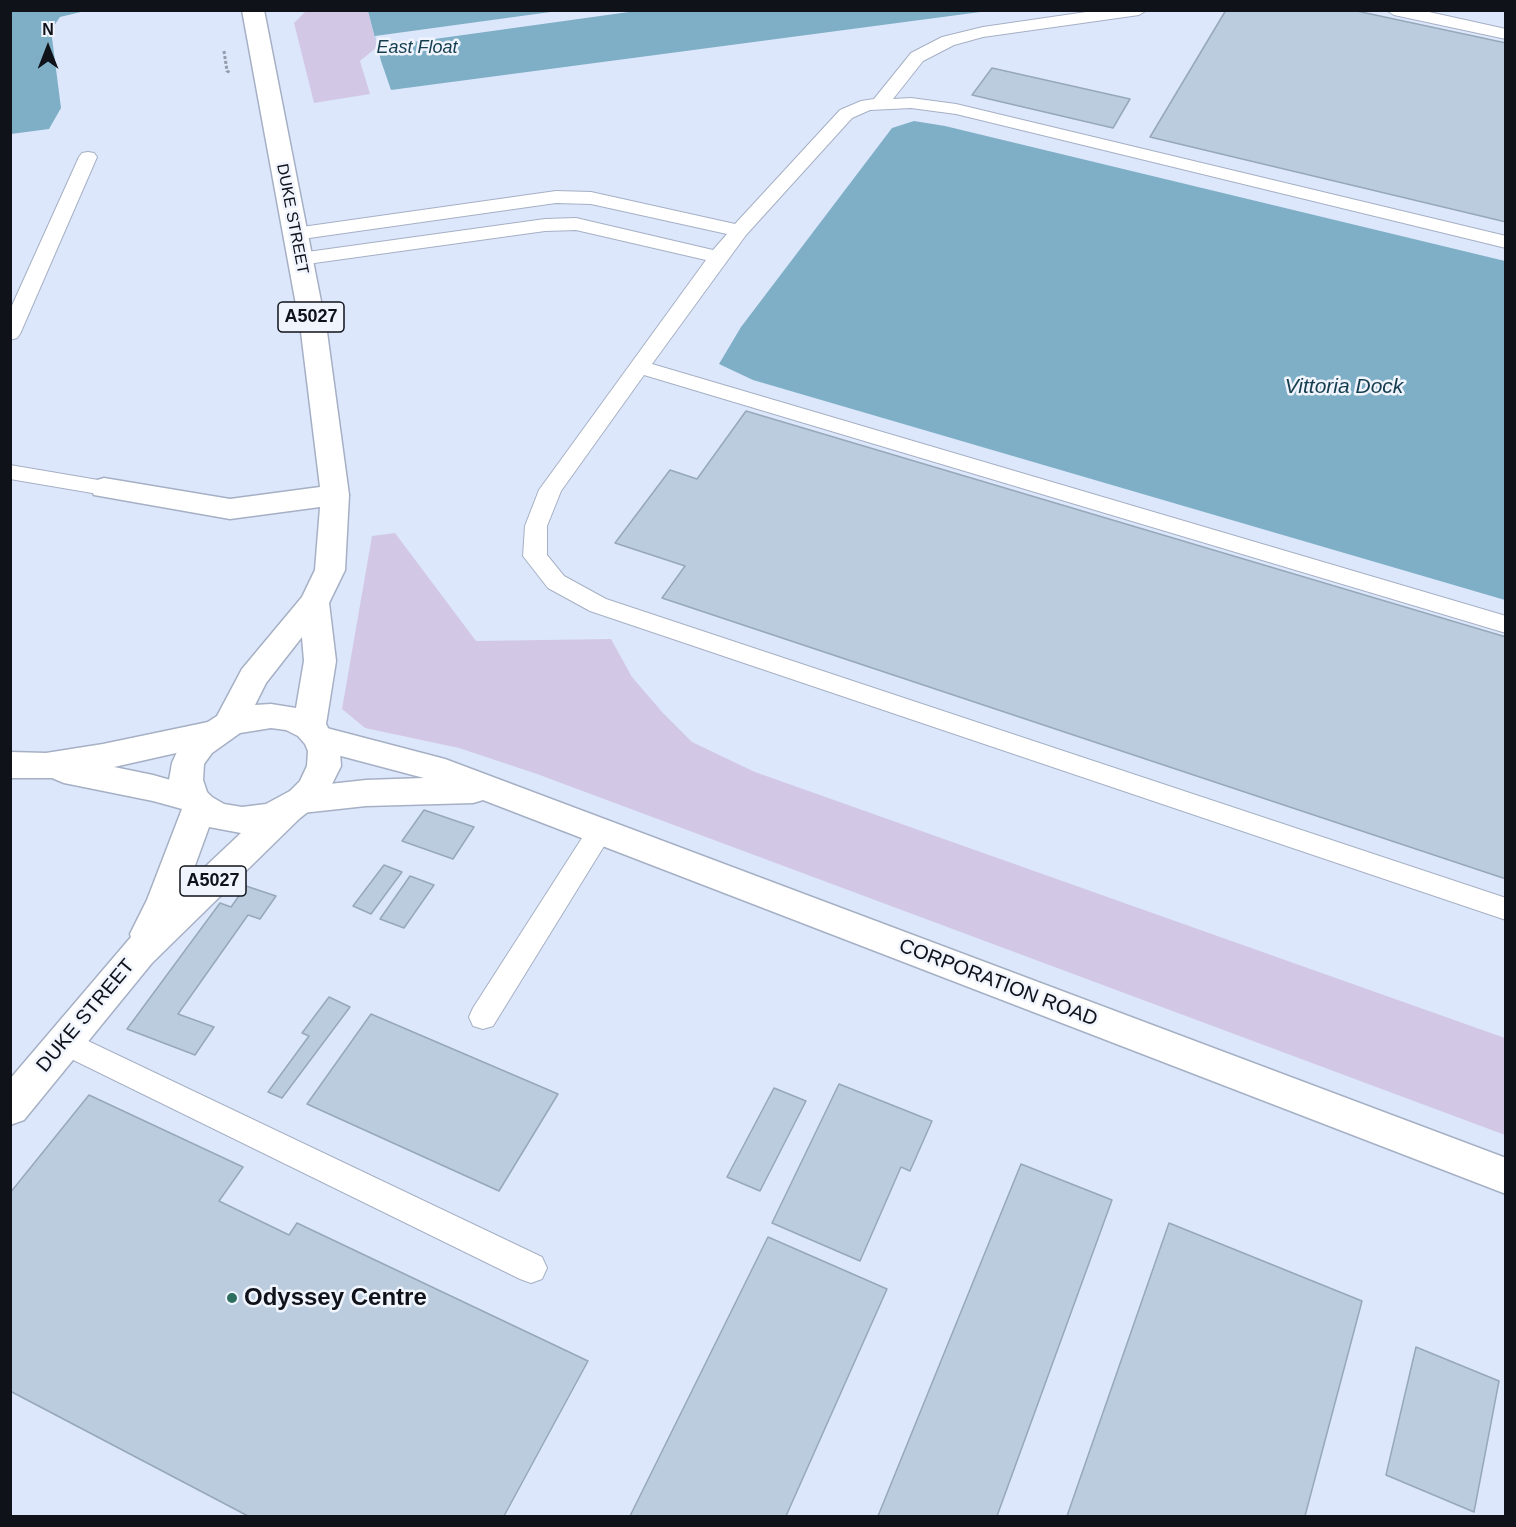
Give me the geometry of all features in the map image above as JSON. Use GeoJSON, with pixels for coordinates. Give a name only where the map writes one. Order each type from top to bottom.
{"type":"FeatureCollection","features":[{"type":"Feature","properties":{"kind":"main road","name":"DUKE STREET"},"geometry":{"type":"LineString","coordinates":[[221,728],[253,677],[314,603],[330,570],[336,495],[314,332],[254,20]]}},
{"type":"Feature","properties":{"kind":"main road"},"geometry":{"type":"LineString","coordinates":[[104,488],[230,509],[336,495]]}},
{"type":"Feature","properties":{"kind":"main road"},"geometry":{"type":"LineString","coordinates":[[314,603],[320,661],[314,733]]}},
{"type":"Feature","properties":{"kind":"main road"},"geometry":{"type":"LineString","coordinates":[[10,765],[46,766],[153,788],[197,803],[216,816],[242,820],[267,817],[295,805],[317,783],[324,766],[324,751],[314,733],[292,719],[271,716],[248,718],[221,728],[103,757],[46,766]]}},
{"type":"Feature","properties":{"kind":"main road"},"geometry":{"type":"LineString","coordinates":[[197,803],[186,780],[188,763],[200,744],[221,728]]}},
{"type":"Feature","properties":{"kind":"main road","name":"CORPORATION ROAD"},"geometry":{"type":"LineString","coordinates":[[314,733],[433,768],[490,789],[1506,1176]]}},
{"type":"Feature","properties":{"kind":"main road","name":"CORPORATION ROAD"},"geometry":{"type":"LineString","coordinates":[[295,805],[366,793],[490,789]]}},
{"type":"Feature","properties":{"kind":"main road","name":"DUKE STREET"},"geometry":{"type":"LineString","coordinates":[[140,952],[165,900],[197,803]]}},
{"type":"Feature","properties":{"kind":"main road","name":"DUKE STREET"},"geometry":{"type":"LineString","coordinates":[[10,1108],[140,952],[295,805]]}},
{"type":"Feature","properties":{"kind":"lane"},"geometry":{"type":"LineString","coordinates":[[880,105],[917,57],[948,40],[983,32],[1139,10]]}},
{"type":"Feature","properties":{"kind":"lane"},"geometry":{"type":"LineString","coordinates":[[1394,10],[1506,34]]}},
{"type":"Feature","properties":{"kind":"lane"},"geometry":{"type":"LineString","coordinates":[[1506,242],[956,109],[911,103],[867,105],[846,114],[718,257],[550,490],[537,526],[535,556],[556,582],[598,605],[1506,909]]}},
{"type":"Feature","properties":{"kind":"lane"},"geometry":{"type":"LineString","coordinates":[[10,334],[88,157]]}},
{"type":"Feature","properties":{"kind":"lane"},"geometry":{"type":"LineString","coordinates":[[298,247],[556,197],[591,198],[739,231]]}},
{"type":"Feature","properties":{"kind":"lane"},"geometry":{"type":"LineString","coordinates":[[298,247],[576,224],[718,257]]}},
{"type":"Feature","properties":{"kind":"lane"},"geometry":{"type":"LineString","coordinates":[[639,367],[1506,625]]}},
{"type":"Feature","properties":{"kind":"lane"},"geometry":{"type":"LineString","coordinates":[[10,472],[104,488]]}},
{"type":"Feature","properties":{"kind":"lane"},"geometry":{"type":"LineString","coordinates":[[483,1017],[600,831]]}},
{"type":"Feature","properties":{"kind":"lane"},"geometry":{"type":"LineString","coordinates":[[65,1042],[531,1268]]}},
{"type":"Feature","properties":{"kind":"shaded area"},"geometry":{"type":"Polygon","coordinates":[[[306,11],[368,11],[377,47],[360,61],[370,94],[314,103],[294,23],[306,11]]]}},
{"type":"Feature","properties":{"kind":"shaded area"},"geometry":{"type":"Polygon","coordinates":[[[395,533],[476,641],[611,639],[632,677],[692,742],[755,772],[1505,1038],[1505,1135],[537,774],[459,748],[365,728],[342,709],[372,536],[395,533]]]}},
{"type":"Feature","properties":{"kind":"water"},"geometry":{"type":"Polygon","coordinates":[[[10,11],[85,11],[60,17],[51,30],[61,108],[49,129],[11,134],[10,11]]]}},
{"type":"Feature","properties":{"kind":"water","name":"East Float"},"geometry":{"type":"Polygon","coordinates":[[[368,11],[988,11],[391,90],[368,11]]]}},
{"type":"Feature","properties":{"kind":"water","name":"Vittoria Dock"},"geometry":{"type":"Polygon","coordinates":[[[914,121],[945,126],[1505,261],[1505,600],[753,380],[719,364],[741,327],[892,128],[914,121]]]}},
{"type":"Feature","properties":{"kind":"pier"},"geometry":{"type":"Polygon","coordinates":[[[558,11],[636,11],[377,47],[375,36],[558,11]]]}},
{"type":"Feature","properties":{"kind":"building"},"geometry":{"type":"Polygon","coordinates":[[[1226,10],[1352,10],[1506,43],[1506,222],[1150,137],[1226,10]]]}},
{"type":"Feature","properties":{"kind":"building"},"geometry":{"type":"Polygon","coordinates":[[[992,68],[1130,99],[1113,128],[972,95],[992,68]]]}},
{"type":"Feature","properties":{"kind":"building"},"geometry":{"type":"Polygon","coordinates":[[[746,411],[1506,637],[1506,879],[662,598],[685,566],[615,543],[670,470],[697,479],[746,411]]]}},
{"type":"Feature","properties":{"kind":"building"},"geometry":{"type":"Polygon","coordinates":[[[424,810],[474,827],[453,859],[402,841],[424,810]]]}},
{"type":"Feature","properties":{"kind":"building"},"geometry":{"type":"Polygon","coordinates":[[[384,865],[402,872],[371,914],[353,906],[384,865]]]}},
{"type":"Feature","properties":{"kind":"building"},"geometry":{"type":"Polygon","coordinates":[[[410,876],[434,885],[404,928],[380,919],[410,876]]]}},
{"type":"Feature","properties":{"kind":"building"},"geometry":{"type":"Polygon","coordinates":[[[246,886],[276,896],[260,919],[248,915],[178,1014],[214,1027],[195,1055],[127,1029],[220,903],[231,907],[246,886]]]}},
{"type":"Feature","properties":{"kind":"building"},"geometry":{"type":"Polygon","coordinates":[[[329,997],[350,1007],[282,1098],[268,1092],[309,1036],[302,1033],[329,997]]]}},
{"type":"Feature","properties":{"kind":"building"},"geometry":{"type":"Polygon","coordinates":[[[371,1014],[558,1094],[499,1191],[307,1104],[371,1014]]]}},
{"type":"Feature","properties":{"kind":"building"},"geometry":{"type":"Polygon","coordinates":[[[839,1084],[932,1121],[910,1171],[901,1167],[860,1261],[772,1223],[839,1084]]]}},
{"type":"Feature","properties":{"kind":"building"},"geometry":{"type":"Polygon","coordinates":[[[774,1088],[806,1101],[760,1191],[727,1177],[774,1088]]]}},
{"type":"Feature","properties":{"kind":"building","name":"Odyssey Centre"},"geometry":{"type":"Polygon","coordinates":[[[89,1095],[243,1167],[219,1201],[289,1235],[297,1223],[588,1361],[504,1516],[248,1516],[10,1391],[10,1193],[89,1095]]]}},
{"type":"Feature","properties":{"kind":"building"},"geometry":{"type":"Polygon","coordinates":[[[1021,1164],[1112,1200],[997,1516],[878,1516],[1021,1164]]]}},
{"type":"Feature","properties":{"kind":"building"},"geometry":{"type":"Polygon","coordinates":[[[1169,1223],[1362,1301],[1305,1516],[1067,1516],[1169,1223]]]}},
{"type":"Feature","properties":{"kind":"building"},"geometry":{"type":"Polygon","coordinates":[[[768,1237],[887,1289],[786,1516],[630,1516],[768,1237]]]}},
{"type":"Feature","properties":{"kind":"building"},"geometry":{"type":"Polygon","coordinates":[[[1416,1347],[1499,1381],[1474,1512],[1386,1475],[1416,1347]]]}},
{"type":"Feature","properties":{"kind":"place","name":"Odyssey Centre"},"geometry":{"type":"Point","coordinates":[232,1298]}}]}
